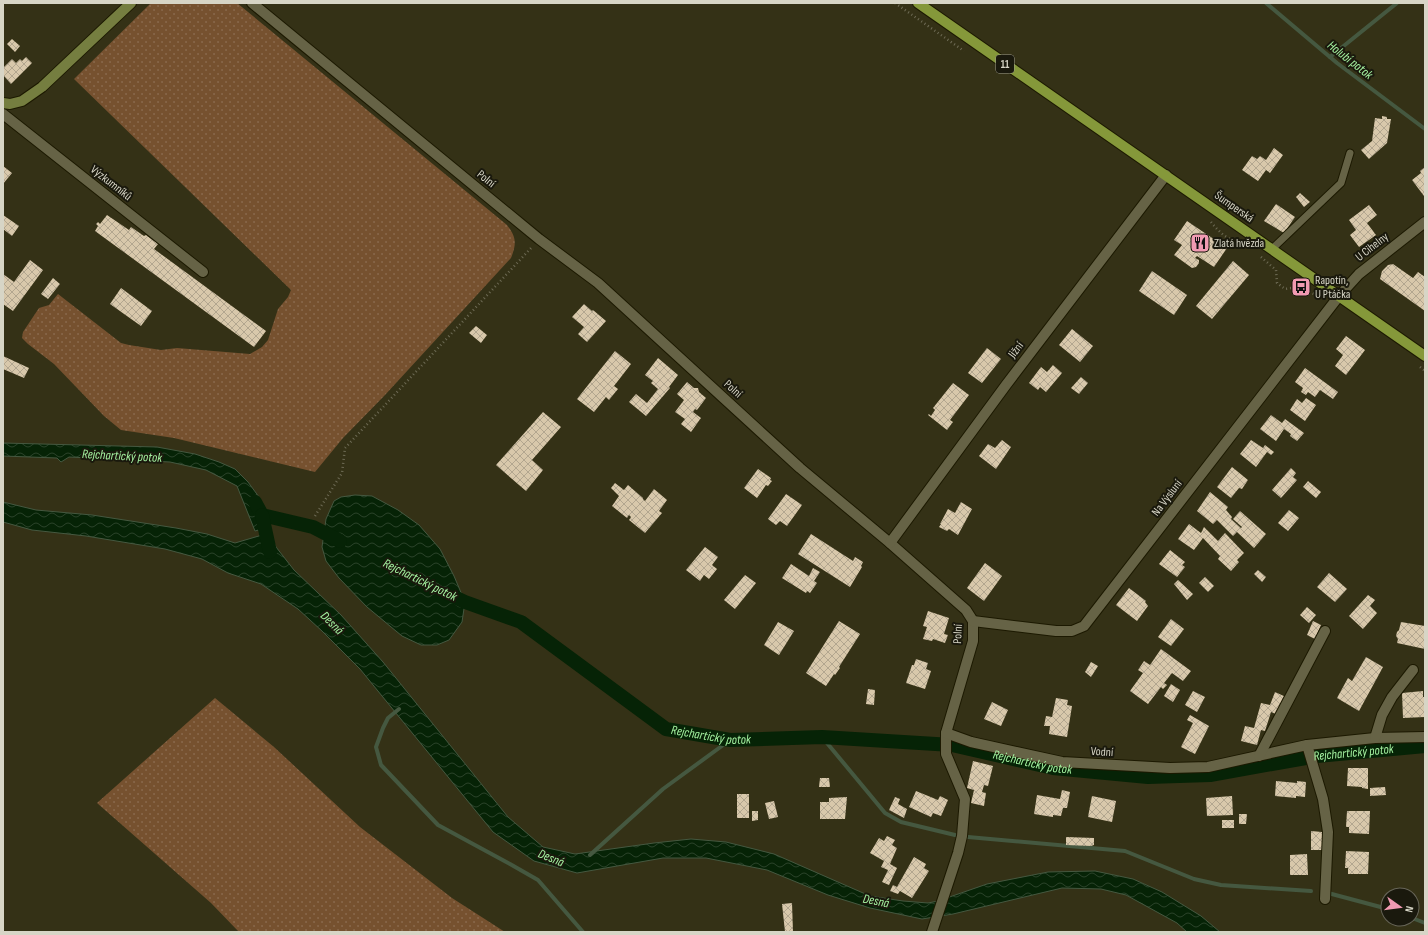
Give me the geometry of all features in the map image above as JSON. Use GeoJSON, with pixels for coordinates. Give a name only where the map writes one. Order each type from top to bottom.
{"type":"FeatureCollection","features":[{"type":"Feature","properties":{"kind":"main road","name":"11"},"geometry":{"type":"LineString","coordinates":[[918,3],[1166,176]]}},
{"type":"Feature","properties":{"kind":"main road","name":"Šumperská"},"geometry":{"type":"LineString","coordinates":[[1166,176],[1425,356]]}},
{"type":"Feature","properties":{"kind":"street"},"geometry":{"type":"LineString","coordinates":[[3,103],[10,104],[22,101],[42,88],[131,3]]}},
{"type":"Feature","properties":{"kind":"street","name":"Polní"},"geometry":{"type":"LineString","coordinates":[[252,3],[539,239],[598,283],[800,468],[890,543],[966,610],[973,621],[973,641],[946,736],[946,754],[965,799],[962,836],[946,893],[933,931]]}},
{"type":"Feature","properties":{"kind":"street","name":"Výzkumníků"},"geometry":{"type":"LineString","coordinates":[[3,114],[203,272]]}},
{"type":"Feature","properties":{"kind":"street","name":"Jižní"},"geometry":{"type":"LineString","coordinates":[[890,543],[1010,379],[1166,176]]}},
{"type":"Feature","properties":{"kind":"street","name":"U Cihelny"},"geometry":{"type":"LineString","coordinates":[[1339,296],[1359,274],[1425,222]]}},
{"type":"Feature","properties":{"kind":"street","name":"Na Výsluní"},"geometry":{"type":"LineString","coordinates":[[973,621],[1072,632],[1084,626],[1339,296]]}},
{"type":"Feature","properties":{"kind":"street"},"geometry":{"type":"LineString","coordinates":[[1259,756],[1325,630]]}},
{"type":"Feature","properties":{"kind":"street"},"geometry":{"type":"LineString","coordinates":[[1375,738],[1382,715],[1392,697],[1413,670]]}},
{"type":"Feature","properties":{"kind":"street","name":"Vodní"},"geometry":{"type":"LineString","coordinates":[[946,736],[1062,762],[1170,768],[1208,767],[1307,747],[1375,738],[1425,737]]}},
{"type":"Feature","properties":{"kind":"street"},"geometry":{"type":"LineString","coordinates":[[1307,747],[1323,799],[1328,832],[1325,899]]}},
{"type":"Feature","properties":{"kind":"lane"},"geometry":{"type":"LineString","coordinates":[[1272,249],[1341,183],[1350,152]]}},
{"type":"Feature","properties":{"kind":"path"},"geometry":{"type":"LineString","coordinates":[[315,516],[342,473],[344,448],[539,239]]}},
{"type":"Feature","properties":{"kind":"shaded area"},"geometry":{"type":"Polygon","coordinates":[[[151,3],[237,3],[507,225],[514,237],[515,244],[511,258],[385,395],[343,438],[315,472],[174,438],[121,430],[104,416],[54,364],[22,338],[23,332],[39,308],[49,305],[58,294],[121,343],[161,350],[177,348],[250,354],[262,347],[268,340],[278,309],[288,297],[291,290],[74,79],[151,3]]]}},
{"type":"Feature","properties":{"kind":"shaded area"},"geometry":{"type":"Polygon","coordinates":[[[215,698],[274,747],[360,827],[452,898],[505,932],[239,932],[211,903],[97,803],[215,698]]]}},
{"type":"Feature","properties":{"kind":"water"},"geometry":{"type":"Polygon","coordinates":[[[3,443],[157,447],[195,454],[235,469],[248,482],[259,497],[269,527],[255,531],[237,486],[206,470],[170,462],[69,457],[61,462],[57,458],[3,456],[3,443]]]}},
{"type":"Feature","properties":{"kind":"water"},"geometry":{"type":"Polygon","coordinates":[[[355,495],[372,496],[398,510],[419,525],[440,549],[465,602],[462,622],[449,640],[437,645],[421,645],[402,636],[367,607],[339,578],[326,561],[322,547],[326,519],[334,501],[341,497],[355,495]]]}},
{"type":"Feature","properties":{"kind":"water","name":"Desná"},"geometry":{"type":"Polygon","coordinates":[[[3,502],[36,510],[92,515],[176,528],[207,534],[235,543],[269,533],[276,547],[294,570],[341,615],[383,662],[508,817],[543,847],[575,854],[691,839],[726,842],[774,854],[870,896],[928,903],[987,884],[1048,872],[1095,871],[1133,879],[1162,892],[1201,916],[1220,932],[1187,932],[1177,923],[1126,895],[1101,889],[1062,888],[953,914],[922,919],[870,908],[828,895],[767,870],[706,858],[663,858],[577,873],[534,861],[493,832],[360,669],[298,609],[261,584],[228,573],[202,559],[165,549],[86,536],[32,530],[3,522],[3,502]]]}},
{"type":"Feature","properties":{"kind":"building"},"geometry":{"type":"Polygon","coordinates":[[[12,39],[20,46],[15,52],[7,44],[12,39]]]}},
{"type":"Feature","properties":{"kind":"building"},"geometry":{"type":"Polygon","coordinates":[[[26,57],[32,63],[11,84],[3,75],[3,68],[12,59],[16,63],[20,59],[22,61],[26,57]]]}},
{"type":"Feature","properties":{"kind":"building"},"geometry":{"type":"Polygon","coordinates":[[[1382,116],[1387,117],[1387,119],[1391,119],[1387,143],[1369,159],[1361,150],[1372,141],[1375,118],[1382,119],[1382,116]]]}},
{"type":"Feature","properties":{"kind":"building"},"geometry":{"type":"Polygon","coordinates":[[[1274,148],[1283,155],[1270,173],[1266,170],[1258,181],[1242,170],[1252,156],[1257,159],[1260,156],[1266,160],[1274,148]]]}},
{"type":"Feature","properties":{"kind":"building"},"geometry":{"type":"Polygon","coordinates":[[[3,166],[12,173],[3,184],[3,166]]]}},
{"type":"Feature","properties":{"kind":"building"},"geometry":{"type":"Polygon","coordinates":[[[1425,167],[1424,196],[1412,180],[1421,173],[1420,171],[1425,167]]]}},
{"type":"Feature","properties":{"kind":"building"},"geometry":{"type":"Polygon","coordinates":[[[1300,193],[1310,202],[1304,207],[1296,197],[1300,193]]]}},
{"type":"Feature","properties":{"kind":"building"},"geometry":{"type":"Polygon","coordinates":[[[1276,204],[1295,217],[1284,233],[1264,221],[1276,204]]]}},
{"type":"Feature","properties":{"kind":"building"},"geometry":{"type":"Polygon","coordinates":[[[1369,205],[1377,215],[1367,223],[1376,235],[1359,247],[1350,235],[1356,230],[1349,220],[1369,205]]]}},
{"type":"Feature","properties":{"kind":"building"},"geometry":{"type":"Polygon","coordinates":[[[3,215],[19,226],[12,236],[3,229],[3,215]]]}},
{"type":"Feature","properties":{"kind":"building"},"geometry":{"type":"Polygon","coordinates":[[[107,215],[129,230],[131,227],[144,236],[146,235],[158,244],[154,249],[266,331],[254,347],[95,231],[98,226],[96,224],[98,222],[100,224],[107,215]]]}},
{"type":"Feature","properties":{"kind":"building"},"geometry":{"type":"Polygon","coordinates":[[[1187,221],[1227,248],[1214,267],[1197,256],[1195,258],[1199,260],[1199,263],[1196,267],[1192,268],[1174,255],[1182,245],[1174,240],[1187,221]]]}},
{"type":"Feature","properties":{"kind":"building"},"geometry":{"type":"Polygon","coordinates":[[[30,260],[43,270],[13,311],[3,304],[3,274],[14,282],[30,260]]]}},
{"type":"Feature","properties":{"kind":"building"},"geometry":{"type":"Polygon","coordinates":[[[1233,261],[1249,275],[1212,319],[1196,306],[1233,261]]]}},
{"type":"Feature","properties":{"kind":"building"},"geometry":{"type":"Polygon","coordinates":[[[1393,264],[1413,278],[1418,272],[1425,277],[1425,311],[1380,279],[1382,271],[1388,265],[1393,264]]]}},
{"type":"Feature","properties":{"kind":"building"},"geometry":{"type":"Polygon","coordinates":[[[1152,271],[1187,295],[1174,315],[1139,291],[1152,271]]]}},
{"type":"Feature","properties":{"kind":"building"},"geometry":{"type":"Polygon","coordinates":[[[53,278],[60,284],[48,299],[41,294],[53,278]]]}},
{"type":"Feature","properties":{"kind":"building"},"geometry":{"type":"Polygon","coordinates":[[[121,288],[152,311],[141,326],[110,304],[121,288]]]}},
{"type":"Feature","properties":{"kind":"building"},"geometry":{"type":"Polygon","coordinates":[[[584,304],[606,321],[587,342],[578,334],[584,327],[572,317],[584,304]]]}},
{"type":"Feature","properties":{"kind":"building"},"geometry":{"type":"Polygon","coordinates":[[[476,326],[487,335],[481,343],[469,333],[476,326]]]}},
{"type":"Feature","properties":{"kind":"building"},"geometry":{"type":"Polygon","coordinates":[[[1072,329],[1093,346],[1080,362],[1059,345],[1072,329]]]}},
{"type":"Feature","properties":{"kind":"building"},"geometry":{"type":"Polygon","coordinates":[[[1346,336],[1365,350],[1346,375],[1335,366],[1343,355],[1336,349],[1346,336]]]}},
{"type":"Feature","properties":{"kind":"building"},"geometry":{"type":"Polygon","coordinates":[[[987,348],[1001,359],[982,383],[968,373],[987,348]]]}},
{"type":"Feature","properties":{"kind":"building"},"geometry":{"type":"Polygon","coordinates":[[[615,351],[631,364],[614,386],[618,389],[609,400],[606,397],[594,412],[577,399],[615,351]]]}},
{"type":"Feature","properties":{"kind":"building"},"geometry":{"type":"Polygon","coordinates":[[[3,356],[29,368],[24,378],[3,369],[3,356]]]}},
{"type":"Feature","properties":{"kind":"building"},"geometry":{"type":"Polygon","coordinates":[[[658,358],[678,375],[669,387],[670,388],[646,416],[629,402],[636,394],[647,403],[658,389],[651,383],[653,381],[645,375],[658,358]]]}},
{"type":"Feature","properties":{"kind":"building"},"geometry":{"type":"Polygon","coordinates":[[[1053,365],[1062,373],[1046,392],[1040,387],[1038,390],[1029,383],[1041,367],[1047,372],[1053,365]]]}},
{"type":"Feature","properties":{"kind":"building"},"geometry":{"type":"Polygon","coordinates":[[[1305,368],[1338,392],[1333,399],[1320,390],[1315,397],[1308,392],[1306,395],[1301,392],[1303,388],[1295,382],[1305,368]]]}},
{"type":"Feature","properties":{"kind":"building"},"geometry":{"type":"Polygon","coordinates":[[[1081,377],[1088,383],[1079,394],[1071,388],[1081,377]]]}},
{"type":"Feature","properties":{"kind":"building"},"geometry":{"type":"Polygon","coordinates":[[[687,382],[694,388],[698,388],[699,392],[706,398],[697,410],[695,409],[693,412],[701,418],[691,432],[681,424],[685,419],[675,412],[684,400],[677,394],[687,382]]]}},
{"type":"Feature","properties":{"kind":"building"},"geometry":{"type":"Polygon","coordinates":[[[953,383],[969,395],[950,420],[953,422],[947,430],[928,415],[929,414],[931,416],[935,410],[933,408],[953,383]]]}},
{"type":"Feature","properties":{"kind":"building"},"geometry":{"type":"Polygon","coordinates":[[[1306,398],[1316,405],[1305,421],[1290,410],[1297,399],[1302,403],[1306,398]]]}},
{"type":"Feature","properties":{"kind":"building"},"geometry":{"type":"Polygon","coordinates":[[[543,412],[561,427],[532,460],[543,470],[526,491],[496,465],[543,412]]]}},
{"type":"Feature","properties":{"kind":"building"},"geometry":{"type":"Polygon","coordinates":[[[1271,415],[1282,423],[1285,419],[1304,433],[1297,441],[1284,429],[1276,441],[1260,429],[1271,415]]]}},
{"type":"Feature","properties":{"kind":"building"},"geometry":{"type":"Polygon","coordinates":[[[1002,440],[1011,447],[996,469],[979,456],[988,444],[995,448],[1002,440]]]}},
{"type":"Feature","properties":{"kind":"building"},"geometry":{"type":"Polygon","coordinates":[[[1251,440],[1263,448],[1265,445],[1274,452],[1271,455],[1267,452],[1256,467],[1240,454],[1251,440]]]}},
{"type":"Feature","properties":{"kind":"building"},"geometry":{"type":"Polygon","coordinates":[[[1232,467],[1248,480],[1242,489],[1239,488],[1231,498],[1217,487],[1232,467]]]}},
{"type":"Feature","properties":{"kind":"building"},"geometry":{"type":"Polygon","coordinates":[[[1291,468],[1296,473],[1293,477],[1297,480],[1281,498],[1272,490],[1291,468]]]}},
{"type":"Feature","properties":{"kind":"building"},"geometry":{"type":"Polygon","coordinates":[[[758,469],[771,478],[770,480],[772,481],[768,486],[766,485],[757,498],[744,488],[758,469]]]}},
{"type":"Feature","properties":{"kind":"building"},"geometry":{"type":"Polygon","coordinates":[[[1308,481],[1321,492],[1316,498],[1303,487],[1308,481]]]}},
{"type":"Feature","properties":{"kind":"building"},"geometry":{"type":"Polygon","coordinates":[[[615,483],[624,490],[628,485],[645,501],[654,489],[667,500],[659,511],[662,513],[645,533],[629,520],[631,517],[629,515],[627,518],[612,506],[619,496],[611,488],[615,483]]]}},
{"type":"Feature","properties":{"kind":"building"},"geometry":{"type":"Polygon","coordinates":[[[1210,492],[1228,507],[1226,510],[1232,517],[1231,519],[1241,528],[1242,527],[1233,519],[1240,511],[1266,534],[1254,548],[1237,532],[1233,536],[1217,520],[1213,524],[1197,511],[1210,492]]]}},
{"type":"Feature","properties":{"kind":"building"},"geometry":{"type":"Polygon","coordinates":[[[786,494],[802,505],[787,526],[780,521],[776,525],[768,519],[786,494]]]}},
{"type":"Feature","properties":{"kind":"building"},"geometry":{"type":"Polygon","coordinates":[[[961,502],[972,509],[958,535],[949,529],[947,531],[939,527],[948,509],[955,513],[961,502]]]}},
{"type":"Feature","properties":{"kind":"building"},"geometry":{"type":"Polygon","coordinates":[[[1289,510],[1299,518],[1288,531],[1278,523],[1289,510]]]}},
{"type":"Feature","properties":{"kind":"building"},"geometry":{"type":"Polygon","coordinates":[[[1189,524],[1201,533],[1204,527],[1218,541],[1225,533],[1244,553],[1237,560],[1239,562],[1231,571],[1218,559],[1220,556],[1203,538],[1194,550],[1178,539],[1189,524]]]}},
{"type":"Feature","properties":{"kind":"building"},"geometry":{"type":"Polygon","coordinates":[[[811,534],[853,561],[855,557],[863,562],[862,567],[850,587],[798,554],[811,534]]]}},
{"type":"Feature","properties":{"kind":"building"},"geometry":{"type":"Polygon","coordinates":[[[705,547],[718,557],[712,565],[717,569],[709,579],[704,575],[700,581],[686,570],[705,547]]]}},
{"type":"Feature","properties":{"kind":"building"},"geometry":{"type":"Polygon","coordinates":[[[1170,550],[1185,562],[1182,565],[1185,567],[1177,577],[1159,564],[1170,550]]]}},
{"type":"Feature","properties":{"kind":"building"},"geometry":{"type":"Polygon","coordinates":[[[985,563],[1002,576],[984,601],[967,588],[985,563]]]}},
{"type":"Feature","properties":{"kind":"building"},"geometry":{"type":"Polygon","coordinates":[[[791,564],[809,576],[813,568],[820,572],[814,581],[817,583],[810,593],[807,591],[806,593],[782,578],[791,564]]]}},
{"type":"Feature","properties":{"kind":"building"},"geometry":{"type":"Polygon","coordinates":[[[1258,570],[1266,577],[1262,582],[1254,574],[1258,570]]]}},
{"type":"Feature","properties":{"kind":"building"},"geometry":{"type":"Polygon","coordinates":[[[1329,573],[1347,589],[1335,602],[1317,587],[1329,573]]]}},
{"type":"Feature","properties":{"kind":"building"},"geometry":{"type":"Polygon","coordinates":[[[745,575],[756,583],[735,609],[724,600],[745,575]]]}},
{"type":"Feature","properties":{"kind":"building"},"geometry":{"type":"Polygon","coordinates":[[[1205,577],[1214,586],[1208,592],[1199,583],[1205,577]]]}},
{"type":"Feature","properties":{"kind":"building"},"geometry":{"type":"Polygon","coordinates":[[[1178,580],[1193,594],[1187,600],[1174,584],[1178,580]]]}},
{"type":"Feature","properties":{"kind":"building"},"geometry":{"type":"Polygon","coordinates":[[[1129,588],[1146,601],[1145,602],[1148,606],[1137,621],[1116,605],[1129,588]]]}},
{"type":"Feature","properties":{"kind":"building"},"geometry":{"type":"Polygon","coordinates":[[[1368,595],[1375,600],[1370,606],[1377,613],[1363,629],[1349,616],[1368,595]]]}},
{"type":"Feature","properties":{"kind":"building"},"geometry":{"type":"Polygon","coordinates":[[[1307,607],[1316,615],[1309,623],[1300,615],[1307,607]]]}},
{"type":"Feature","properties":{"kind":"building"},"geometry":{"type":"Polygon","coordinates":[[[928,611],[949,618],[944,634],[948,635],[945,643],[933,639],[932,641],[923,639],[927,627],[923,626],[928,611]]]}},
{"type":"Feature","properties":{"kind":"building"},"geometry":{"type":"Polygon","coordinates":[[[1171,619],[1184,629],[1171,646],[1158,637],[1171,619]]]}},
{"type":"Feature","properties":{"kind":"building"},"geometry":{"type":"Polygon","coordinates":[[[839,621],[860,634],[839,667],[840,668],[826,686],[806,673],[839,621]]]}},
{"type":"Feature","properties":{"kind":"building"},"geometry":{"type":"Polygon","coordinates":[[[1313,621],[1321,625],[1315,639],[1307,635],[1313,621]]]}},
{"type":"Feature","properties":{"kind":"building"},"geometry":{"type":"Polygon","coordinates":[[[778,622],[794,631],[779,655],[764,645],[778,622]]]}},
{"type":"Feature","properties":{"kind":"building"},"geometry":{"type":"Polygon","coordinates":[[[1401,622],[1425,626],[1425,649],[1397,643],[1398,639],[1396,636],[1401,622]]]}},
{"type":"Feature","properties":{"kind":"building"},"geometry":{"type":"Polygon","coordinates":[[[1161,649],[1191,671],[1183,681],[1172,673],[1164,683],[1167,685],[1163,689],[1161,687],[1148,704],[1130,691],[1143,673],[1138,670],[1144,661],[1150,665],[1161,649]]]}},
{"type":"Feature","properties":{"kind":"building"},"geometry":{"type":"Polygon","coordinates":[[[1366,657],[1383,667],[1359,711],[1337,698],[1348,678],[1352,681],[1366,657]]]}},
{"type":"Feature","properties":{"kind":"building"},"geometry":{"type":"Polygon","coordinates":[[[916,659],[928,663],[926,669],[931,671],[925,689],[906,683],[912,665],[914,665],[916,659]]]}},
{"type":"Feature","properties":{"kind":"building"},"geometry":{"type":"Polygon","coordinates":[[[1091,662],[1098,666],[1091,677],[1085,672],[1091,662]]]}},
{"type":"Feature","properties":{"kind":"building"},"geometry":{"type":"Polygon","coordinates":[[[1171,684],[1180,690],[1173,702],[1164,696],[1171,684]]]}},
{"type":"Feature","properties":{"kind":"building"},"geometry":{"type":"Polygon","coordinates":[[[868,689],[875,690],[874,705],[866,704],[868,689]]]}},
{"type":"Feature","properties":{"kind":"building"},"geometry":{"type":"Polygon","coordinates":[[[1193,691],[1205,697],[1197,712],[1185,705],[1193,691]]]}},
{"type":"Feature","properties":{"kind":"building"},"geometry":{"type":"Polygon","coordinates":[[[1423,691],[1423,697],[1425,697],[1425,717],[1403,718],[1402,693],[1423,691]]]}},
{"type":"Feature","properties":{"kind":"building"},"geometry":{"type":"Polygon","coordinates":[[[1275,692],[1286,697],[1278,715],[1271,712],[1265,731],[1261,730],[1257,745],[1241,741],[1245,726],[1254,728],[1261,703],[1270,705],[1275,692]]]}},
{"type":"Feature","properties":{"kind":"building"},"geometry":{"type":"Polygon","coordinates":[[[1056,698],[1068,700],[1067,705],[1072,706],[1067,737],[1049,734],[1050,726],[1044,726],[1046,716],[1052,717],[1056,698]]]}},
{"type":"Feature","properties":{"kind":"building"},"geometry":{"type":"Polygon","coordinates":[[[992,702],[1008,710],[1001,726],[984,719],[992,702]]]}},
{"type":"Feature","properties":{"kind":"building"},"geometry":{"type":"Polygon","coordinates":[[[1190,715],[1209,726],[1195,754],[1181,747],[1193,723],[1187,720],[1190,715]]]}},
{"type":"Feature","properties":{"kind":"building"},"geometry":{"type":"Polygon","coordinates":[[[973,761],[993,766],[988,786],[984,785],[982,792],[986,793],[984,806],[971,803],[974,790],[967,788],[973,761]]]}},
{"type":"Feature","properties":{"kind":"building"},"geometry":{"type":"Polygon","coordinates":[[[1348,768],[1368,768],[1368,789],[1347,786],[1348,768]]]}},
{"type":"Feature","properties":{"kind":"building"},"geometry":{"type":"Polygon","coordinates":[[[820,778],[829,778],[830,787],[819,787],[820,778]]]}},
{"type":"Feature","properties":{"kind":"building"},"geometry":{"type":"Polygon","coordinates":[[[1276,781],[1297,783],[1297,781],[1306,782],[1305,797],[1296,796],[1296,798],[1275,796],[1276,781]]]}},
{"type":"Feature","properties":{"kind":"building"},"geometry":{"type":"Polygon","coordinates":[[[1385,787],[1386,795],[1370,796],[1370,788],[1385,787]]]}},
{"type":"Feature","properties":{"kind":"building"},"geometry":{"type":"Polygon","coordinates":[[[1062,790],[1070,792],[1067,808],[1063,808],[1061,816],[1053,815],[1053,817],[1034,814],[1037,795],[1060,799],[1062,790]]]}},
{"type":"Feature","properties":{"kind":"building"},"geometry":{"type":"Polygon","coordinates":[[[916,791],[938,800],[940,796],[948,800],[941,816],[933,813],[931,817],[909,807],[916,791]]]}},
{"type":"Feature","properties":{"kind":"building"},"geometry":{"type":"Polygon","coordinates":[[[737,794],[749,794],[749,818],[737,818],[737,794]]]}},
{"type":"Feature","properties":{"kind":"building"},"geometry":{"type":"Polygon","coordinates":[[[1092,796],[1116,801],[1112,822],[1088,817],[1092,796]]]}},
{"type":"Feature","properties":{"kind":"building"},"geometry":{"type":"Polygon","coordinates":[[[1232,796],[1233,815],[1207,816],[1206,798],[1232,796]]]}},
{"type":"Feature","properties":{"kind":"building"},"geometry":{"type":"Polygon","coordinates":[[[847,797],[845,819],[820,819],[820,802],[829,802],[829,798],[847,797]]]}},
{"type":"Feature","properties":{"kind":"building"},"geometry":{"type":"Polygon","coordinates":[[[895,797],[900,799],[898,804],[907,809],[904,818],[889,810],[895,797]]]}},
{"type":"Feature","properties":{"kind":"building"},"geometry":{"type":"Polygon","coordinates":[[[774,801],[778,817],[769,819],[765,803],[774,801]]]}},
{"type":"Feature","properties":{"kind":"building"},"geometry":{"type":"Polygon","coordinates":[[[752,811],[758,811],[758,820],[752,821],[752,811]]]}},
{"type":"Feature","properties":{"kind":"building"},"geometry":{"type":"Polygon","coordinates":[[[1347,811],[1370,811],[1369,834],[1349,833],[1349,827],[1346,827],[1347,811]]]}},
{"type":"Feature","properties":{"kind":"building"},"geometry":{"type":"Polygon","coordinates":[[[1239,814],[1247,814],[1246,824],[1239,824],[1239,814]]]}},
{"type":"Feature","properties":{"kind":"building"},"geometry":{"type":"Polygon","coordinates":[[[1222,820],[1234,820],[1234,828],[1222,828],[1222,820]]]}},
{"type":"Feature","properties":{"kind":"building"},"geometry":{"type":"Polygon","coordinates":[[[1311,831],[1322,832],[1322,850],[1311,850],[1311,831]]]}},
{"type":"Feature","properties":{"kind":"building"},"geometry":{"type":"Polygon","coordinates":[[[887,836],[895,840],[892,845],[897,848],[890,864],[897,868],[889,885],[882,882],[888,870],[881,867],[884,861],[870,853],[879,838],[884,841],[887,836]]]}},
{"type":"Feature","properties":{"kind":"building"},"geometry":{"type":"Polygon","coordinates":[[[1066,837],[1094,838],[1094,845],[1066,845],[1066,837]]]}},
{"type":"Feature","properties":{"kind":"building"},"geometry":{"type":"Polygon","coordinates":[[[1346,851],[1369,852],[1368,874],[1348,874],[1348,868],[1345,868],[1346,851]]]}},
{"type":"Feature","properties":{"kind":"building"},"geometry":{"type":"Polygon","coordinates":[[[1307,854],[1308,875],[1290,875],[1290,855],[1307,854]]]}},
{"type":"Feature","properties":{"kind":"building"},"geometry":{"type":"Polygon","coordinates":[[[914,857],[926,864],[924,868],[929,871],[912,898],[900,891],[898,894],[890,891],[893,885],[897,887],[914,857]]]}},
{"type":"Feature","properties":{"kind":"building"},"geometry":{"type":"Polygon","coordinates":[[[792,903],[793,932],[785,932],[782,904],[792,903]]]}},
{"type":"Feature","properties":{"kind":"waterway","name":"Holubí potok"},"geometry":{"type":"LineString","coordinates":[[1266,3],[1337,63],[1425,129]]}},
{"type":"Feature","properties":{"kind":"waterway"},"geometry":{"type":"LineString","coordinates":[[1330,57],[1397,3]]}},
{"type":"Feature","properties":{"kind":"waterway","name":"Rejchartický potok"},"geometry":{"type":"LineString","coordinates":[[255,502],[262,515],[313,527],[340,541]]}},
{"type":"Feature","properties":{"kind":"waterway"},"geometry":{"type":"LineString","coordinates":[[262,515],[270,552]]}},
{"type":"Feature","properties":{"kind":"waterway","name":"Rejchartický potok"},"geometry":{"type":"LineString","coordinates":[[448,594],[465,602],[521,622],[666,729],[730,740],[822,737],[952,745],[1053,768],[1148,777],[1210,775],[1317,756],[1425,746]]}},
{"type":"Feature","properties":{"kind":"waterway"},"geometry":{"type":"LineString","coordinates":[[399,709],[388,718],[376,747],[381,765],[438,825],[538,880],[583,932]]}},
{"type":"Feature","properties":{"kind":"waterway"},"geometry":{"type":"LineString","coordinates":[[822,737],[885,813],[901,822],[955,835]]}},
{"type":"Feature","properties":{"kind":"waterway"},"geometry":{"type":"LineString","coordinates":[[590,855],[663,789],[730,740]]}},
{"type":"Feature","properties":{"kind":"waterway"},"geometry":{"type":"LineString","coordinates":[[968,837],[1125,851],[1194,879],[1221,885],[1311,891]]}},
{"type":"Feature","properties":{"kind":"waterway"},"geometry":{"type":"LineString","coordinates":[[1328,893],[1380,907]]}},
{"type":"Feature","properties":{"kind":"waterway"},"geometry":{"type":"LineString","coordinates":[[1420,921],[1425,923]]}},
{"type":"Feature","properties":{"kind":"place","name":"Zlatá hvězda"},"geometry":{"type":"Point","coordinates":[1200,243]}},
{"type":"Feature","properties":{"kind":"place","name":"Rapotín, U Ptáčka"},"geometry":{"type":"Point","coordinates":[1301,287]}}]}
